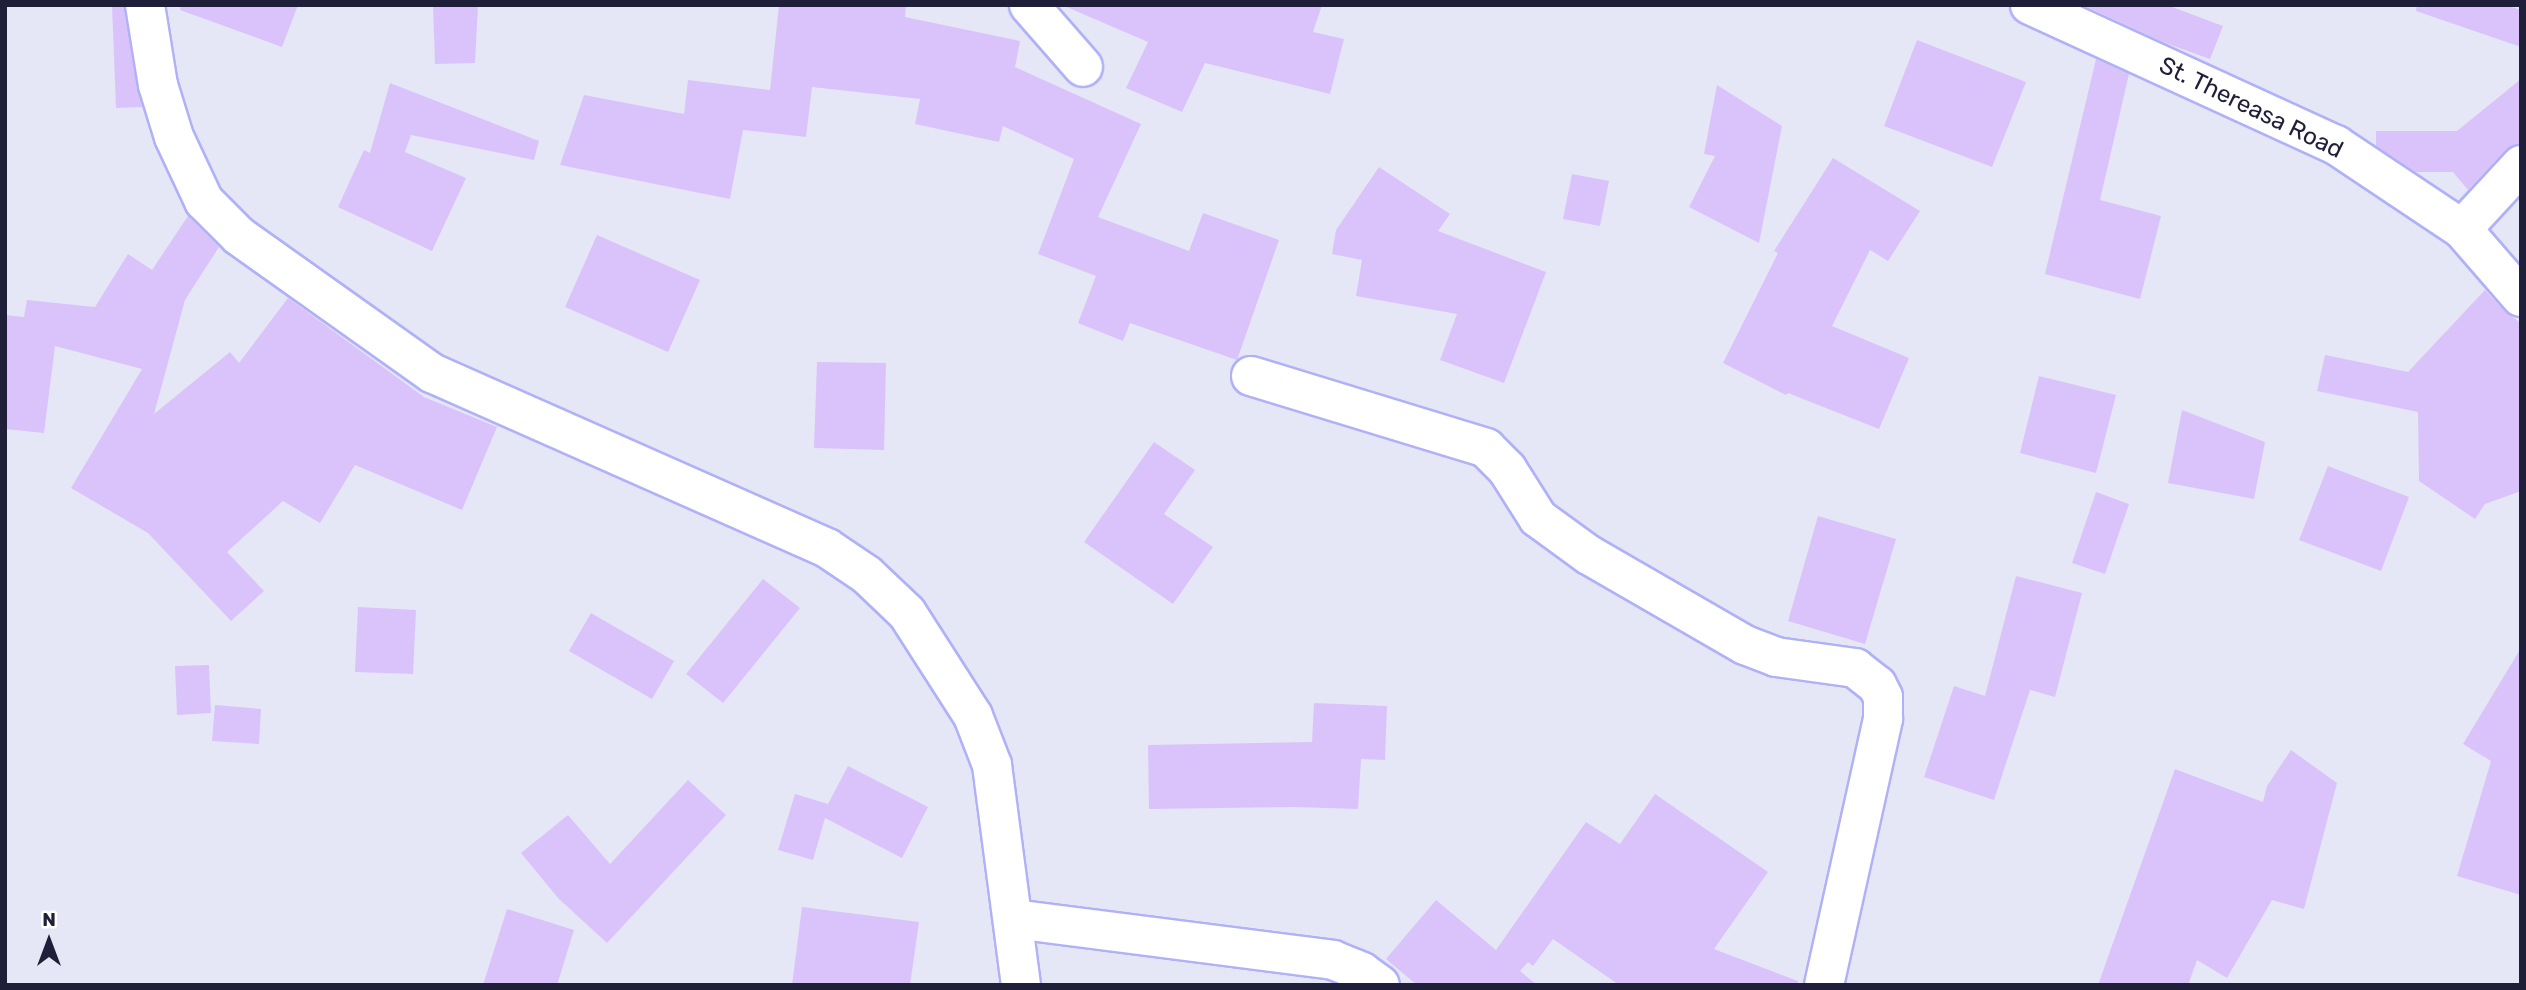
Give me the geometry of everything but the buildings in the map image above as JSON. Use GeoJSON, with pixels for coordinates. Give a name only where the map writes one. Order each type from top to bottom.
{"type":"FeatureCollection","features":[{"type":"Feature","properties":{"kind":"street"},"geometry":{"type":"LineString","coordinates":[[145,5],[158,85],[174,137],[204,201],[239,236],[432,373],[827,548],[867,576],[907,613],[974,716],[992,765],[1021,985]]}},
{"type":"Feature","properties":{"kind":"street"},"geometry":{"type":"LineString","coordinates":[[1030,5],[1083,67]]}},
{"type":"Feature","properties":{"kind":"street","name":"St. Thereasa Road"},"geometry":{"type":"LineString","coordinates":[[2030,5],[2336,145],[2462,229],[2521,297]]}},
{"type":"Feature","properties":{"kind":"street"},"geometry":{"type":"LineString","coordinates":[[2462,229],[2521,165]]}},
{"type":"Feature","properties":{"kind":"street"},"geometry":{"type":"LineString","coordinates":[[1251,376],[1486,447],[1507,470],[1538,518],[1589,555],[1745,645],[1776,657],[1855,668],[1877,685],[1883,697],[1883,719],[1824,985]]}},
{"type":"Feature","properties":{"kind":"street"},"geometry":{"type":"LineString","coordinates":[[1014,919],[1333,960],[1362,972],[1380,985]]}}]}
